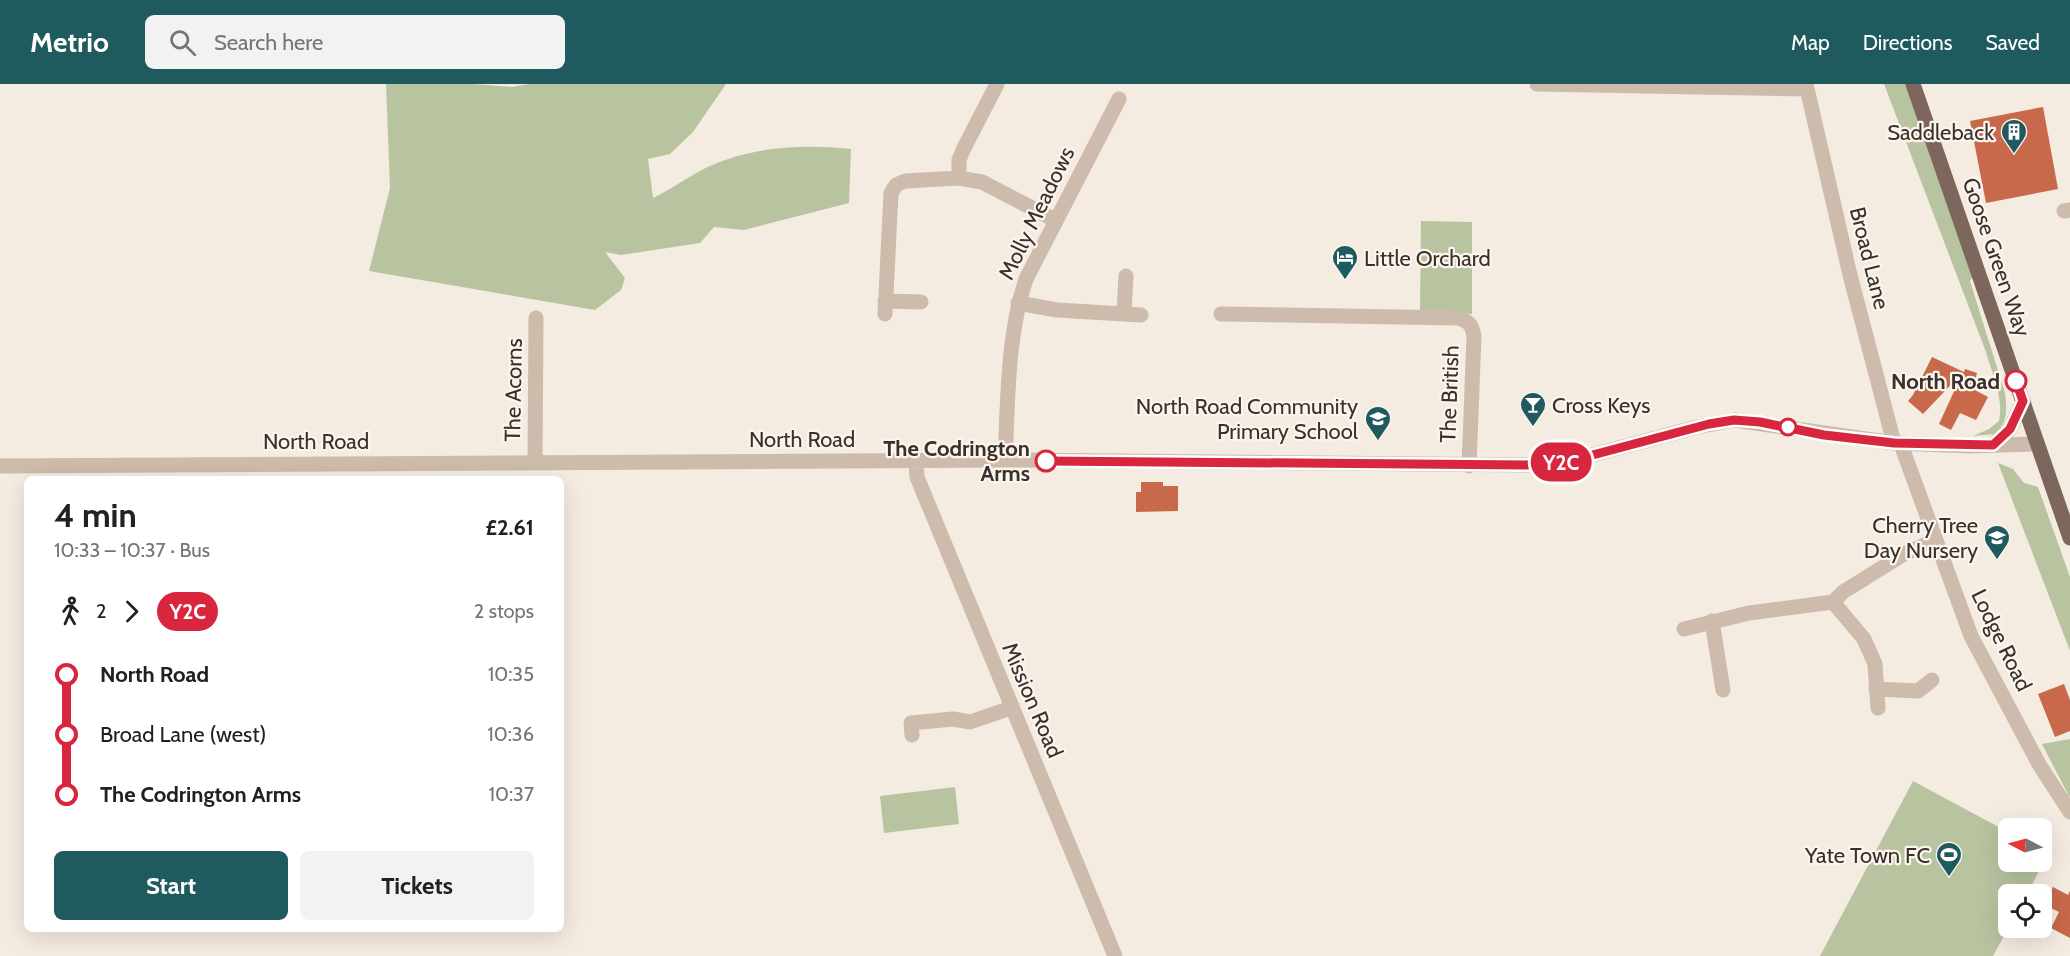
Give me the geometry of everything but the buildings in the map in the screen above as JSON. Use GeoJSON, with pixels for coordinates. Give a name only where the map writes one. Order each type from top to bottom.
{"type":"FeatureCollection","features":[{"type":"Feature","properties":{"kind":"main road","name":"Goose Green Way"},"geometry":{"type":"LineString","coordinates":[[1913,84],[2070,538]]}},
{"type":"Feature","properties":{"kind":"street"},"geometry":{"type":"LineString","coordinates":[[959,178],[959,160],[963,150],[997,84]]}},
{"type":"Feature","properties":{"kind":"street"},"geometry":{"type":"LineString","coordinates":[[1538,84],[1806,87]]}},
{"type":"Feature","properties":{"kind":"street","name":"Broad Lane"},"geometry":{"type":"LineString","coordinates":[[1806,87],[1850,275],[1898,443]]}},
{"type":"Feature","properties":{"kind":"street","name":"Molly Meadows"},"geometry":{"type":"LineString","coordinates":[[1005,460],[1010,374],[1018,303],[1026,279],[1055,220],[1119,99]]}},
{"type":"Feature","properties":{"kind":"street"},"geometry":{"type":"LineString","coordinates":[[921,302],[885,307],[891,193],[896,185],[905,181],[959,178],[982,182],[1055,220]]}},
{"type":"Feature","properties":{"kind":"street"},"geometry":{"type":"LineString","coordinates":[[1124,313],[1126,276]]}},
{"type":"Feature","properties":{"kind":"street"},"geometry":{"type":"LineString","coordinates":[[1018,303],[1057,310],[1141,315]]}},
{"type":"Feature","properties":{"kind":"street","name":"The British"},"geometry":{"type":"LineString","coordinates":[[1221,314],[1458,318],[1466,320],[1472,326],[1474,336],[1469,466]]}},
{"type":"Feature","properties":{"kind":"street","name":"The Acorns"},"geometry":{"type":"LineString","coordinates":[[535,462],[536,318]]}},
{"type":"Feature","properties":{"kind":"street"},"geometry":{"type":"LineString","coordinates":[[1993,445],[2010,429],[2023,401]]}},
{"type":"Feature","properties":{"kind":"street","name":"North Road"},"geometry":{"type":"LineString","coordinates":[[0,466],[1005,460],[1526,465],[1570,461],[1697,427],[1734,420],[1760,422],[1824,435],[1898,443],[2037,444]]}},
{"type":"Feature","properties":{"kind":"street","name":"Lodge Road"},"geometry":{"type":"LineString","coordinates":[[1898,443],[1903,450],[1971,636],[2040,766],[2070,812]]}},
{"type":"Feature","properties":{"kind":"street","name":"Mission Road"},"geometry":{"type":"LineString","coordinates":[[916,461],[917,477],[1115,956]]}},
{"type":"Feature","properties":{"kind":"street"},"geometry":{"type":"LineString","coordinates":[[1684,629],[1749,613],[1833,602],[1843,592],[1904,554],[1935,540]]}},
{"type":"Feature","properties":{"kind":"street"},"geometry":{"type":"LineString","coordinates":[[1833,602],[1863,639],[1875,664],[1878,708]]}},
{"type":"Feature","properties":{"kind":"street"},"geometry":{"type":"LineString","coordinates":[[1712,621],[1723,690]]}},
{"type":"Feature","properties":{"kind":"street"},"geometry":{"type":"LineString","coordinates":[[1876,689],[1918,691],[1932,680]]}},
{"type":"Feature","properties":{"kind":"street"},"geometry":{"type":"LineString","coordinates":[[912,735],[911,723],[953,719],[970,722],[1011,708]]}},
{"type":"Feature","properties":{"kind":"green space"},"geometry":{"type":"Polygon","coordinates":[[[386,84],[473,84],[512,87],[529,84],[726,84],[693,132],[670,154],[648,159],[653,198],[727,159],[779,148],[815,147],[851,149],[849,203],[744,230],[714,227],[700,243],[621,255],[605,252],[625,278],[621,290],[595,310],[369,271],[390,188],[386,84]]]}},
{"type":"Feature","properties":{"kind":"green space"},"geometry":{"type":"Polygon","coordinates":[[[1884,84],[1906,84],[1973,276],[1970,281],[2005,393],[2006,415],[1995,434],[1973,436],[1989,429],[1999,421],[2000,404],[1997,386],[1884,84]]]}},
{"type":"Feature","properties":{"kind":"green space"},"geometry":{"type":"Polygon","coordinates":[[[1421,221],[1472,222],[1472,314],[1420,313],[1421,221]]]}},
{"type":"Feature","properties":{"kind":"green space"},"geometry":{"type":"Polygon","coordinates":[[[1998,463],[2013,469],[2024,483],[2038,487],[2070,577],[2070,651],[1998,463]]]}},
{"type":"Feature","properties":{"kind":"green space"},"geometry":{"type":"Polygon","coordinates":[[[2070,739],[2070,798],[2042,744],[2070,739]]]}},
{"type":"Feature","properties":{"kind":"green space","name":"Yate Town FC"},"geometry":{"type":"Polygon","coordinates":[[[1913,781],[1998,827],[1998,872],[2039,872],[2032,884],[1998,884],[1998,938],[2003,938],[1993,956],[1820,956],[1913,781]]]}},
{"type":"Feature","properties":{"kind":"green space"},"geometry":{"type":"Polygon","coordinates":[[[955,787],[959,824],[884,833],[880,796],[955,787]]]}},
{"type":"Feature","properties":{"kind":"bus line","name":"Y2C"},"geometry":{"type":"LineString","coordinates":[[1046,461],[1469,466],[1550,464],[1570,461],[1721,421],[1734,420],[1760,422],[1824,435],[1894,443],[1993,445],[2010,429],[2023,401],[2016,381]]}},
{"type":"Feature","properties":{"kind":"place","name":"Saddleback"},"geometry":{"type":"Point","coordinates":[2014,155]}},
{"type":"Feature","properties":{"kind":"place","name":"Little Orchard"},"geometry":{"type":"Point","coordinates":[1345,281]}},
{"type":"Feature","properties":{"kind":"place","name":"North Road"},"geometry":{"type":"Point","coordinates":[2016,381]}},
{"type":"Feature","properties":{"kind":"place","name":"Cross Keys"},"geometry":{"type":"Point","coordinates":[1533,428]}},
{"type":"Feature","properties":{"kind":"place","name":"North Road Community Primary School"},"geometry":{"type":"Point","coordinates":[1378,442]}},
{"type":"Feature","properties":{"kind":"place","name":"The Codrington Arms"},"geometry":{"type":"Point","coordinates":[1046,461]}},
{"type":"Feature","properties":{"kind":"place","name":"Cherry Tree Day Nursery"},"geometry":{"type":"Point","coordinates":[1997,561]}},
{"type":"Feature","properties":{"kind":"place","name":"Yate Town FC"},"geometry":{"type":"Point","coordinates":[1949,878]}}]}
